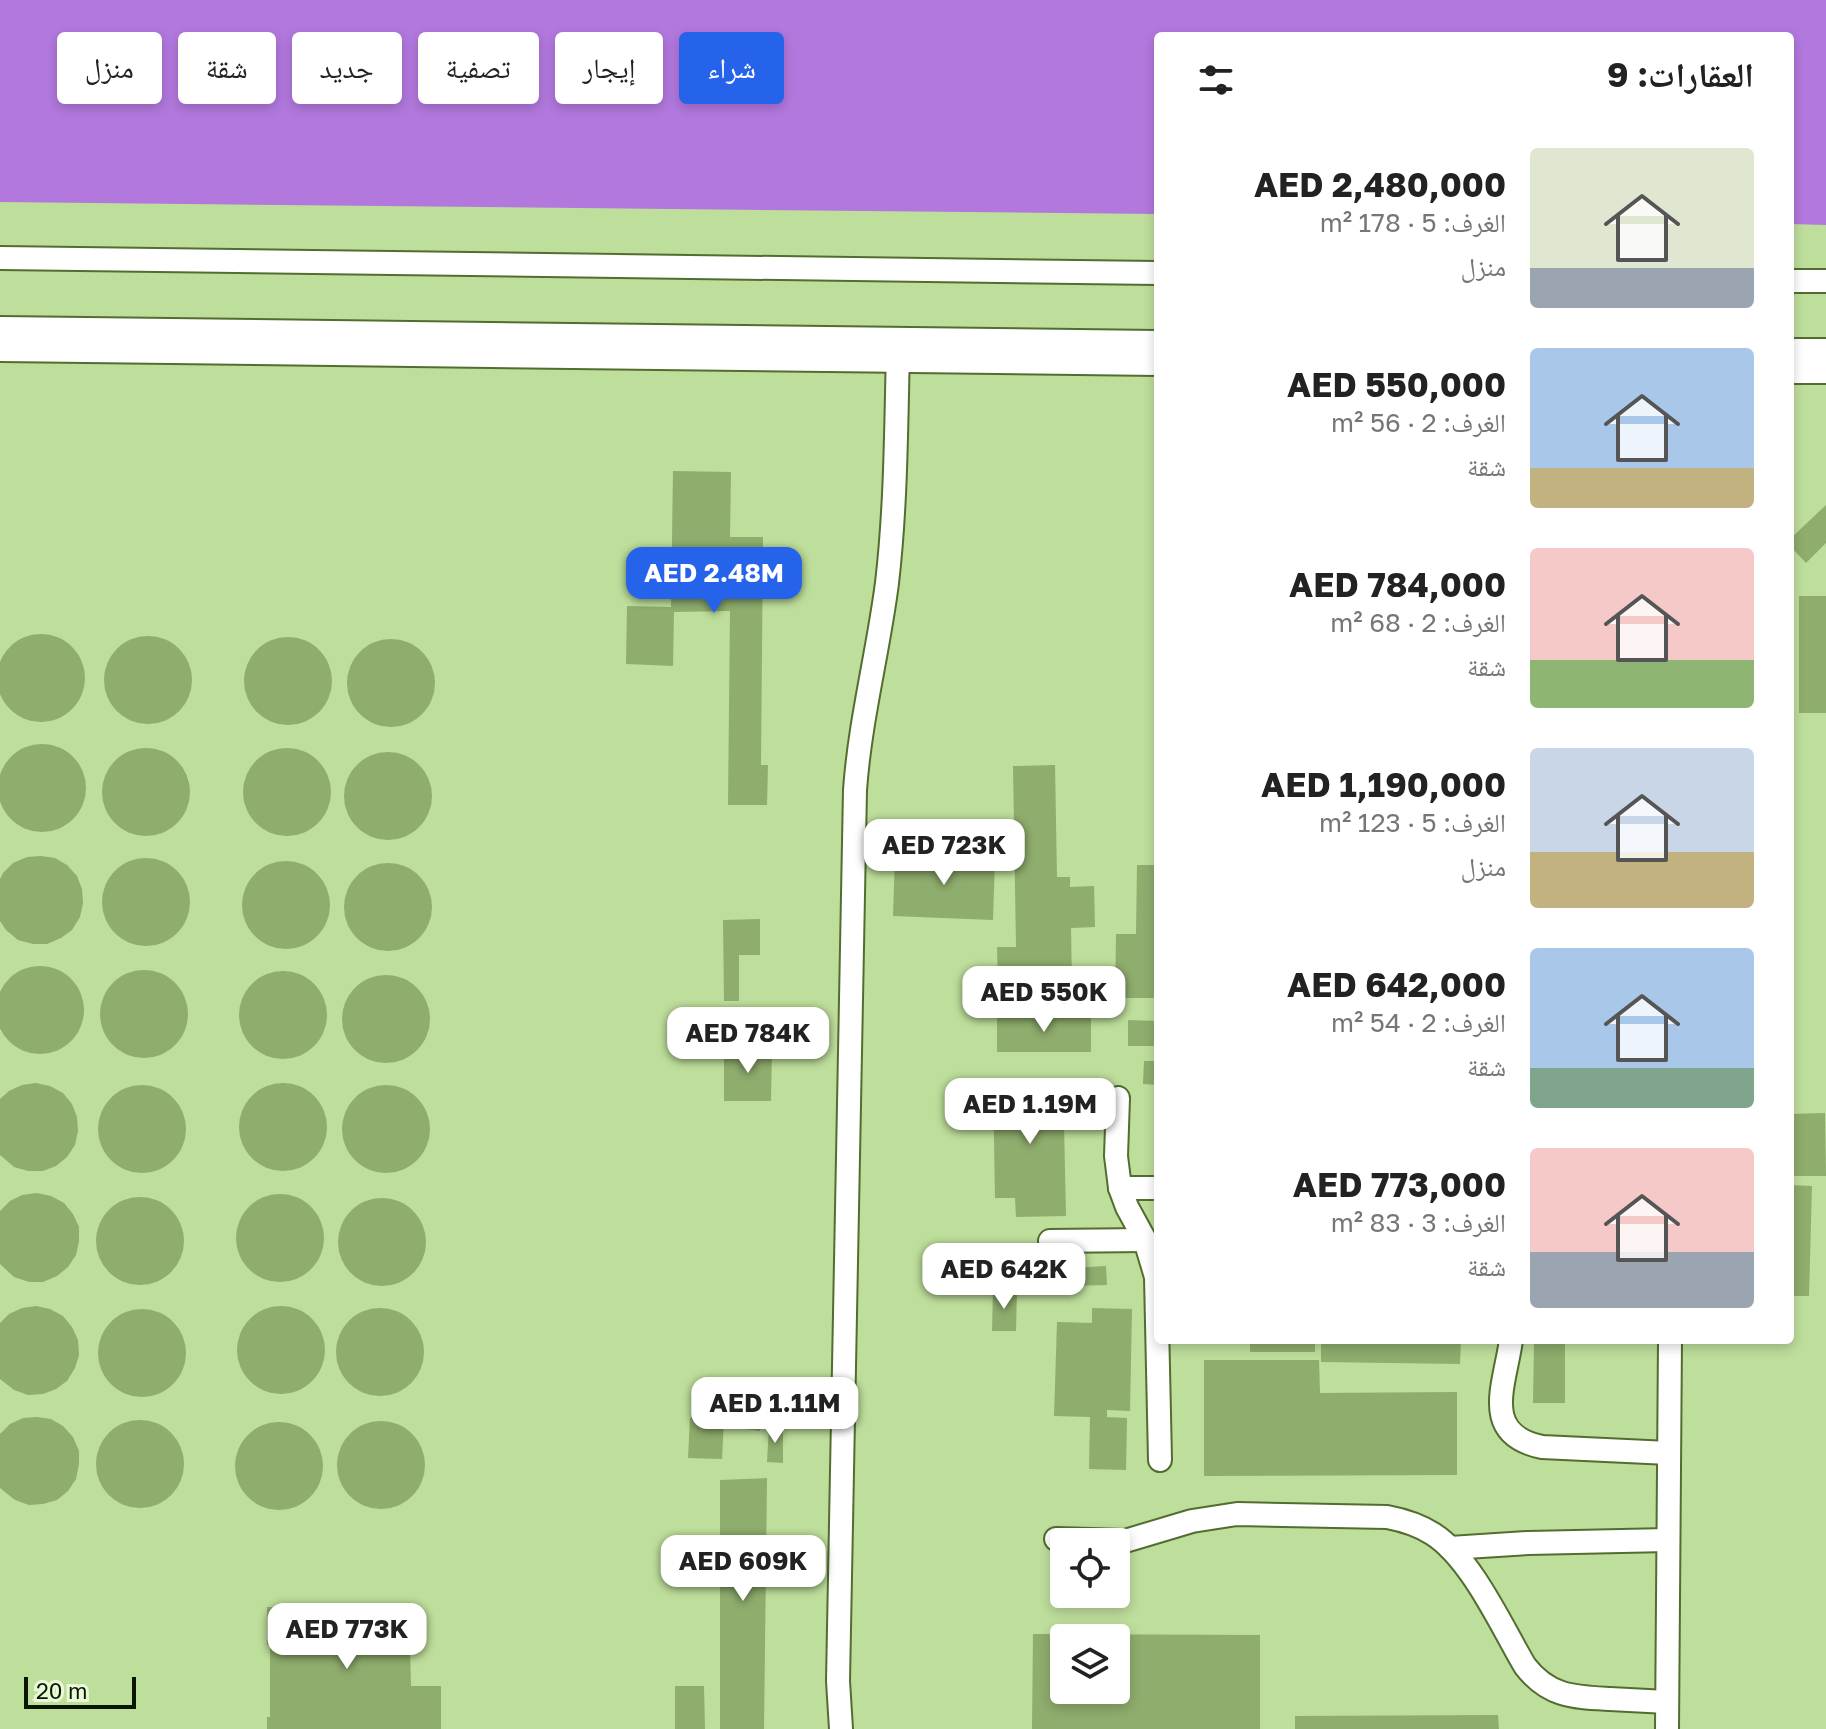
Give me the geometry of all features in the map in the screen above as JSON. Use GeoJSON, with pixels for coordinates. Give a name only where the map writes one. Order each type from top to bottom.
{"type":"FeatureCollection","features":[{"type":"Feature","properties":{"kind":"street"},"geometry":{"type":"LineString","coordinates":[[0,339],[1154,353]]}},
{"type":"Feature","properties":{"kind":"street"},"geometry":{"type":"LineString","coordinates":[[1794,361],[1826,361]]}},
{"type":"Feature","properties":{"kind":"lane"},"geometry":{"type":"LineString","coordinates":[[0,258],[1154,273]]}},
{"type":"Feature","properties":{"kind":"lane"},"geometry":{"type":"LineString","coordinates":[[1794,281],[1826,281]]}},
{"type":"Feature","properties":{"kind":"lane"},"geometry":{"type":"LineString","coordinates":[[841,1729],[838,1681],[855,790],[863,714],[882,621],[891,543],[898,350]]}},
{"type":"Feature","properties":{"kind":"lane"},"geometry":{"type":"LineString","coordinates":[[1118,1098],[1116,1156],[1120,1188],[1145,1240],[1154,1270]]}},
{"type":"Feature","properties":{"kind":"lane"},"geometry":{"type":"LineString","coordinates":[[1120,1188],[1154,1188]]}},
{"type":"Feature","properties":{"kind":"lane"},"geometry":{"type":"LineString","coordinates":[[1050,1241],[1145,1240]]}},
{"type":"Feature","properties":{"kind":"lane"},"geometry":{"type":"LineString","coordinates":[[1157,1344],[1160,1460]]}},
{"type":"Feature","properties":{"kind":"lane"},"geometry":{"type":"LineString","coordinates":[[1510,1344],[1501,1402],[1507,1429],[1516,1438],[1542,1447],[1669,1453]]}},
{"type":"Feature","properties":{"kind":"lane"},"geometry":{"type":"LineString","coordinates":[[1667,1729],[1670,1344]]}},
{"type":"Feature","properties":{"kind":"lane"},"geometry":{"type":"LineString","coordinates":[[1130,1540],[1192,1521],[1237,1514],[1404,1520],[1436,1535],[1450,1548],[1476,1582],[1525,1666],[1545,1686],[1575,1697],[1667,1702]]}},
{"type":"Feature","properties":{"kind":"lane"},"geometry":{"type":"LineString","coordinates":[[1450,1548],[1668,1540]]}},
{"type":"Feature","properties":{"kind":"shaded area"},"geometry":{"type":"Polygon","coordinates":[[[0,0],[1826,0],[1826,225],[1794,224],[1794,32],[1154,32],[1154,214],[0,202],[0,0]]]}},
{"type":"Feature","properties":{"kind":"building"},"geometry":{"type":"Polygon","coordinates":[[[673,471],[731,472],[730,537],[763,537],[761,765],[768,765],[767,805],[728,805],[730,611],[674,612],[673,666],[626,664],[627,606],[671,607],[673,471]]]}},
{"type":"Feature","properties":{"kind":"building"},"geometry":{"type":"Polygon","coordinates":[[[1826,505],[1826,543],[1806,563],[1794,550],[1794,535],[1826,505]]]}},
{"type":"Feature","properties":{"kind":"building"},"geometry":{"type":"Polygon","coordinates":[[[1799,596],[1826,596],[1826,713],[1799,713],[1799,596]]]}},
{"type":"Feature","properties":{"kind":"building"},"geometry":{"type":"Polygon","coordinates":[[[32,635],[50,635],[65,642],[77,654],[84,669],[84,687],[77,702],[65,714],[50,721],[32,721],[17,714],[10,709],[-1,690],[-1,666],[5,654],[17,642],[32,635]]]}},
{"type":"Feature","properties":{"kind":"building"},"geometry":{"type":"Polygon","coordinates":[[[148,636],[165,639],[179,649],[189,663],[192,680],[189,697],[179,711],[165,721],[148,724],[131,721],[117,711],[107,697],[104,680],[107,663],[117,649],[131,639],[148,636]]]}},
{"type":"Feature","properties":{"kind":"building"},"geometry":{"type":"Polygon","coordinates":[[[288,637],[305,640],[319,650],[329,664],[332,681],[329,698],[319,712],[305,722],[288,725],[271,722],[257,712],[247,698],[244,681],[247,664],[257,650],[271,640],[288,637]]]}},
{"type":"Feature","properties":{"kind":"building"},"geometry":{"type":"Polygon","coordinates":[[[391,639],[408,642],[422,652],[432,666],[435,683],[432,700],[422,714],[408,724],[391,727],[374,724],[360,714],[350,700],[347,683],[350,666],[360,652],[374,642],[391,639]]]}},
{"type":"Feature","properties":{"kind":"building"},"geometry":{"type":"Polygon","coordinates":[[[42,744],[59,747],[73,757],[85,779],[83,805],[73,819],[59,829],[42,832],[25,829],[11,819],[1,805],[1,771],[11,757],[25,747],[42,744]]]}},
{"type":"Feature","properties":{"kind":"building"},"geometry":{"type":"Polygon","coordinates":[[[146,748],[171,755],[183,767],[190,792],[183,817],[171,829],[146,836],[121,829],[109,817],[102,792],[109,767],[121,755],[146,748]]]}},
{"type":"Feature","properties":{"kind":"building"},"geometry":{"type":"Polygon","coordinates":[[[287,748],[312,755],[324,767],[331,792],[324,817],[312,829],[287,836],[262,829],[250,817],[243,792],[250,767],[262,755],[287,748]]]}},
{"type":"Feature","properties":{"kind":"building"},"geometry":{"type":"Polygon","coordinates":[[[388,752],[405,755],[419,765],[429,779],[432,796],[429,813],[419,827],[405,837],[388,840],[371,837],[357,827],[347,813],[344,796],[347,779],[357,765],[371,755],[388,752]]]}},
{"type":"Feature","properties":{"kind":"building"},"geometry":{"type":"Polygon","coordinates":[[[1055,765],[1057,877],[1070,877],[1070,887],[1094,886],[1095,927],[1071,928],[1072,984],[998,986],[997,947],[1016,947],[1013,766],[1055,765]]]}},
{"type":"Feature","properties":{"kind":"building"},"geometry":{"type":"Polygon","coordinates":[[[895,855],[995,858],[993,920],[893,916],[895,855]]]}},
{"type":"Feature","properties":{"kind":"building"},"geometry":{"type":"Polygon","coordinates":[[[27,857],[55,858],[77,876],[83,903],[80,917],[72,930],[47,944],[33,944],[18,940],[0,921],[0,879],[13,863],[27,857]]]}},
{"type":"Feature","properties":{"kind":"building"},"geometry":{"type":"Polygon","coordinates":[[[146,858],[163,861],[177,871],[187,885],[190,902],[187,919],[177,933],[163,943],[146,946],[129,943],[115,933],[105,919],[102,902],[105,885],[115,871],[129,861],[146,858]]]}},
{"type":"Feature","properties":{"kind":"building"},"geometry":{"type":"Polygon","coordinates":[[[286,861],[311,868],[323,880],[330,905],[323,930],[311,942],[286,949],[261,942],[249,930],[242,905],[249,880],[261,868],[286,861]]]}},
{"type":"Feature","properties":{"kind":"building"},"geometry":{"type":"Polygon","coordinates":[[[388,863],[405,866],[419,876],[429,890],[432,907],[429,924],[419,938],[405,948],[388,951],[371,948],[357,938],[347,924],[344,907],[347,890],[357,876],[371,866],[388,863]]]}},
{"type":"Feature","properties":{"kind":"building"},"geometry":{"type":"Polygon","coordinates":[[[1137,865],[1154,865],[1154,998],[1115,998],[1116,934],[1136,934],[1137,865]]]}},
{"type":"Feature","properties":{"kind":"building"},"geometry":{"type":"Polygon","coordinates":[[[760,919],[760,955],[739,955],[739,1001],[724,1001],[723,920],[760,919]]]}},
{"type":"Feature","properties":{"kind":"building"},"geometry":{"type":"Polygon","coordinates":[[[31,967],[49,967],[64,974],[76,986],[83,1001],[83,1019],[76,1034],[64,1046],[49,1053],[31,1053],[16,1046],[9,1041],[-1,1024],[0,993],[9,979],[31,967]]]}},
{"type":"Feature","properties":{"kind":"building"},"geometry":{"type":"Polygon","coordinates":[[[144,970],[169,977],[181,989],[188,1014],[181,1039],[169,1051],[144,1058],[119,1051],[107,1039],[100,1014],[107,989],[119,977],[144,970]]]}},
{"type":"Feature","properties":{"kind":"building"},"geometry":{"type":"Polygon","coordinates":[[[283,971],[300,974],[314,984],[324,998],[327,1015],[324,1032],[314,1046],[300,1056],[283,1059],[266,1056],[252,1046],[242,1032],[239,1015],[242,998],[252,984],[266,974],[283,971]]]}},
{"type":"Feature","properties":{"kind":"building"},"geometry":{"type":"Polygon","coordinates":[[[386,975],[403,978],[417,988],[427,1002],[430,1019],[427,1036],[417,1050],[403,1060],[386,1063],[369,1060],[355,1050],[345,1036],[342,1019],[345,1002],[355,988],[369,978],[386,975]]]}},
{"type":"Feature","properties":{"kind":"building"},"geometry":{"type":"Polygon","coordinates":[[[997,1016],[1091,1016],[1091,1052],[997,1052],[997,1016]]]}},
{"type":"Feature","properties":{"kind":"building"},"geometry":{"type":"Polygon","coordinates":[[[1128,1020],[1154,1021],[1154,1046],[1128,1046],[1128,1020]]]}},
{"type":"Feature","properties":{"kind":"building"},"geometry":{"type":"Polygon","coordinates":[[[724,1049],[772,1050],[771,1101],[724,1101],[724,1049]]]}},
{"type":"Feature","properties":{"kind":"building"},"geometry":{"type":"Polygon","coordinates":[[[1144,1061],[1154,1061],[1154,1085],[1143,1084],[1144,1061]]]}},
{"type":"Feature","properties":{"kind":"building"},"geometry":{"type":"Polygon","coordinates":[[[1063,1079],[1066,1216],[1016,1217],[1015,1198],[995,1198],[993,1080],[1063,1079]]]}},
{"type":"Feature","properties":{"kind":"building"},"geometry":{"type":"Polygon","coordinates":[[[36,1083],[63,1093],[72,1104],[78,1131],[75,1145],[56,1166],[43,1171],[28,1171],[14,1167],[0,1155],[0,1099],[22,1085],[36,1083]]]}},
{"type":"Feature","properties":{"kind":"building"},"geometry":{"type":"Polygon","coordinates":[[[283,1083],[308,1090],[320,1102],[327,1127],[320,1152],[308,1164],[283,1171],[258,1164],[246,1152],[239,1127],[246,1102],[258,1090],[283,1083]]]}},
{"type":"Feature","properties":{"kind":"building"},"geometry":{"type":"Polygon","coordinates":[[[142,1085],[167,1092],[179,1104],[186,1129],[179,1154],[167,1166],[142,1173],[117,1166],[105,1154],[98,1129],[105,1104],[117,1092],[142,1085]]]}},
{"type":"Feature","properties":{"kind":"building"},"geometry":{"type":"Polygon","coordinates":[[[386,1085],[411,1092],[423,1104],[430,1129],[423,1154],[411,1166],[386,1173],[361,1166],[349,1154],[342,1129],[349,1104],[361,1092],[386,1085]]]}},
{"type":"Feature","properties":{"kind":"building"},"geometry":{"type":"Polygon","coordinates":[[[1825,1113],[1826,1176],[1794,1176],[1794,1114],[1825,1113]]]}},
{"type":"Feature","properties":{"kind":"building"},"geometry":{"type":"Polygon","coordinates":[[[1794,1185],[1812,1186],[1809,1296],[1794,1296],[1794,1185]]]}},
{"type":"Feature","properties":{"kind":"building"},"geometry":{"type":"Polygon","coordinates":[[[37,1193],[64,1203],[79,1227],[79,1241],[76,1255],[68,1267],[43,1282],[29,1282],[14,1277],[0,1264],[0,1211],[22,1195],[37,1193]]]}},
{"type":"Feature","properties":{"kind":"building"},"geometry":{"type":"Polygon","coordinates":[[[280,1194],[305,1201],[317,1213],[324,1238],[317,1263],[305,1275],[280,1282],[255,1275],[243,1263],[236,1238],[243,1213],[255,1201],[280,1194]]]}},
{"type":"Feature","properties":{"kind":"building"},"geometry":{"type":"Polygon","coordinates":[[[140,1197],[157,1200],[171,1210],[181,1224],[184,1241],[181,1258],[171,1272],[157,1282],[140,1285],[123,1282],[109,1272],[99,1258],[96,1241],[99,1224],[109,1210],[123,1200],[140,1197]]]}},
{"type":"Feature","properties":{"kind":"building"},"geometry":{"type":"Polygon","coordinates":[[[382,1198],[399,1201],[413,1211],[423,1225],[426,1242],[423,1259],[413,1273],[399,1283],[382,1286],[365,1283],[351,1273],[341,1259],[338,1242],[341,1225],[351,1211],[365,1201],[382,1198]]]}},
{"type":"Feature","properties":{"kind":"building"},"geometry":{"type":"Polygon","coordinates":[[[1106,1266],[1107,1285],[1070,1286],[1069,1268],[1106,1266]]]}},
{"type":"Feature","properties":{"kind":"building"},"geometry":{"type":"Polygon","coordinates":[[[993,1290],[1017,1291],[1016,1331],[992,1331],[993,1290]]]}},
{"type":"Feature","properties":{"kind":"building"},"geometry":{"type":"Polygon","coordinates":[[[36,1306],[63,1316],[78,1340],[79,1355],[67,1381],[43,1394],[28,1395],[14,1390],[0,1379],[0,1323],[9,1314],[36,1306]]]}},
{"type":"Feature","properties":{"kind":"building"},"geometry":{"type":"Polygon","coordinates":[[[281,1306],[306,1313],[318,1325],[325,1350],[318,1375],[306,1387],[281,1394],[256,1387],[244,1375],[237,1350],[244,1325],[256,1313],[281,1306]]]}},
{"type":"Feature","properties":{"kind":"building"},"geometry":{"type":"Polygon","coordinates":[[[380,1308],[405,1315],[417,1327],[424,1352],[417,1377],[405,1389],[380,1396],[355,1389],[343,1377],[336,1352],[343,1327],[355,1315],[380,1308]]]}},
{"type":"Feature","properties":{"kind":"building"},"geometry":{"type":"Polygon","coordinates":[[[1092,1308],[1132,1309],[1130,1411],[1107,1410],[1107,1417],[1127,1418],[1126,1470],[1089,1469],[1090,1417],[1054,1416],[1057,1322],[1092,1323],[1092,1308]]]}},
{"type":"Feature","properties":{"kind":"building"},"geometry":{"type":"Polygon","coordinates":[[[142,1309],[167,1316],[179,1328],[186,1353],[179,1378],[167,1390],[142,1397],[117,1390],[105,1378],[98,1353],[105,1328],[117,1316],[142,1309]]]}},
{"type":"Feature","properties":{"kind":"building"},"geometry":{"type":"Polygon","coordinates":[[[1250,1344],[1315,1344],[1315,1352],[1250,1352],[1250,1344]]]}},
{"type":"Feature","properties":{"kind":"building"},"geometry":{"type":"Polygon","coordinates":[[[1321,1344],[1461,1344],[1460,1364],[1321,1362],[1321,1344]]]}},
{"type":"Feature","properties":{"kind":"building"},"geometry":{"type":"Polygon","coordinates":[[[1534,1344],[1565,1344],[1565,1403],[1533,1403],[1534,1344]]]}},
{"type":"Feature","properties":{"kind":"building"},"geometry":{"type":"Polygon","coordinates":[[[1204,1360],[1319,1360],[1320,1393],[1457,1392],[1457,1475],[1204,1476],[1204,1360]]]}},
{"type":"Feature","properties":{"kind":"building"},"geometry":{"type":"Polygon","coordinates":[[[730,1398],[764,1402],[760,1431],[727,1427],[730,1398]]]}},
{"type":"Feature","properties":{"kind":"building"},"geometry":{"type":"Polygon","coordinates":[[[23,1418],[51,1419],[73,1437],[79,1451],[79,1464],[76,1479],[68,1491],[57,1500],[29,1505],[15,1500],[0,1488],[0,1434],[10,1424],[23,1418]]]}},
{"type":"Feature","properties":{"kind":"building"},"geometry":{"type":"Polygon","coordinates":[[[690,1418],[724,1419],[722,1459],[688,1458],[690,1418]]]}},
{"type":"Feature","properties":{"kind":"building"},"geometry":{"type":"Polygon","coordinates":[[[140,1420],[165,1427],[177,1439],[184,1464],[177,1489],[165,1501],[140,1508],[115,1501],[103,1489],[96,1464],[103,1439],[115,1427],[140,1420]]]}},
{"type":"Feature","properties":{"kind":"building"},"geometry":{"type":"Polygon","coordinates":[[[381,1421],[406,1428],[418,1440],[425,1465],[418,1490],[406,1502],[381,1509],[356,1502],[344,1490],[337,1465],[344,1440],[356,1428],[381,1421]]]}},
{"type":"Feature","properties":{"kind":"building"},"geometry":{"type":"Polygon","coordinates":[[[279,1422],[304,1429],[316,1441],[323,1466],[316,1491],[304,1503],[279,1510],[254,1503],[242,1491],[235,1466],[242,1441],[254,1429],[279,1422]]]}},
{"type":"Feature","properties":{"kind":"building"},"geometry":{"type":"Polygon","coordinates":[[[769,1427],[783,1428],[783,1463],[767,1462],[769,1427]]]}},
{"type":"Feature","properties":{"kind":"building"},"geometry":{"type":"Polygon","coordinates":[[[767,1478],[764,1729],[720,1729],[720,1480],[767,1478]]]}},
{"type":"Feature","properties":{"kind":"building"},"geometry":{"type":"Polygon","coordinates":[[[267,1607],[321,1607],[320,1613],[370,1613],[370,1607],[419,1607],[419,1648],[410,1648],[411,1686],[441,1686],[441,1729],[267,1729],[267,1717],[270,1717],[270,1645],[267,1645],[267,1607]]]}},
{"type":"Feature","properties":{"kind":"building"},"geometry":{"type":"Polygon","coordinates":[[[1033,1634],[1050,1634],[1050,1704],[1130,1704],[1130,1634],[1260,1635],[1260,1729],[1032,1729],[1033,1634]]]}},
{"type":"Feature","properties":{"kind":"building"},"geometry":{"type":"Polygon","coordinates":[[[675,1686],[704,1686],[705,1729],[675,1729],[675,1686]]]}},
{"type":"Feature","properties":{"kind":"building"},"geometry":{"type":"Polygon","coordinates":[[[1498,1715],[1499,1729],[1295,1729],[1295,1716],[1498,1715]]]}}]}
